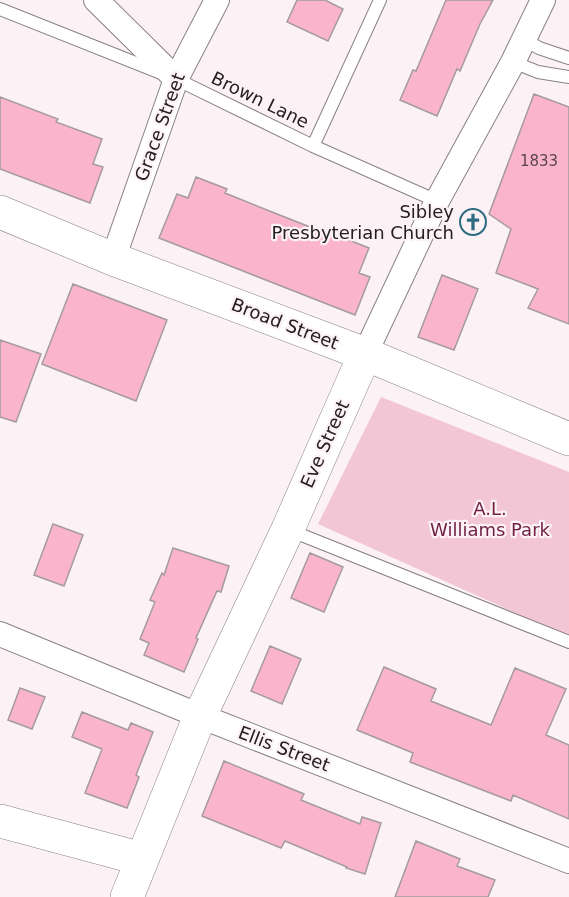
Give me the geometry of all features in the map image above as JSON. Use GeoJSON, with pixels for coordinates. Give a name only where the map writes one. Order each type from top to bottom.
{"type":"FeatureCollection","features":[{"type":"Feature","properties":{"kind":"main road","name":"Broad Street"},"geometry":{"type":"LineString","coordinates":[[0,212],[113,259],[365,354],[569,439]]}},
{"type":"Feature","properties":{"kind":"main road","name":"Eve Street"},"geometry":{"type":"LineString","coordinates":[[127,897],[200,716],[288,529],[365,354]]}},
{"type":"Feature","properties":{"kind":"main road"},"geometry":{"type":"LineString","coordinates":[[0,821],[142,859]]}},
{"type":"Feature","properties":{"kind":"street"},"geometry":{"type":"LineString","coordinates":[[96,0],[176,79]]}},
{"type":"Feature","properties":{"kind":"street","name":"Grace Street"},"geometry":{"type":"LineString","coordinates":[[113,259],[176,79],[217,0]]}},
{"type":"Feature","properties":{"kind":"street","name":"Eve Street"},"geometry":{"type":"LineString","coordinates":[[365,354],[437,201],[513,62],[543,0]]}},
{"type":"Feature","properties":{"kind":"street","name":"Ellis Street"},"geometry":{"type":"LineString","coordinates":[[0,634],[200,716],[569,861]]}},
{"type":"Feature","properties":{"kind":"lane"},"geometry":{"type":"LineString","coordinates":[[313,146],[380,0]]}},
{"type":"Feature","properties":{"kind":"lane","name":"Brown Lane"},"geometry":{"type":"LineString","coordinates":[[0,9],[176,79],[313,146],[437,201]]}},
{"type":"Feature","properties":{"kind":"lane"},"geometry":{"type":"LineString","coordinates":[[524,39],[539,48],[569,58]]}},
{"type":"Feature","properties":{"kind":"lane"},"geometry":{"type":"LineString","coordinates":[[513,62],[538,72],[569,77]]}},
{"type":"Feature","properties":{"kind":"lane"},"geometry":{"type":"LineString","coordinates":[[288,529],[569,642]]}},
{"type":"Feature","properties":{"kind":"green space","name":"A.L. Williams Park"},"geometry":{"type":"Polygon","coordinates":[[[381,397],[569,472],[569,637],[318,524],[381,397]]]}},
{"type":"Feature","properties":{"kind":"building"},"geometry":{"type":"Polygon","coordinates":[[[297,0],[325,0],[343,9],[328,41],[287,22],[297,0]]]}},
{"type":"Feature","properties":{"kind":"building"},"geometry":{"type":"Polygon","coordinates":[[[446,0],[493,0],[460,71],[457,69],[437,116],[400,100],[413,70],[416,71],[446,0]]]}},
{"type":"Feature","properties":{"kind":"building"},"geometry":{"type":"Polygon","coordinates":[[[534,94],[569,107],[569,324],[528,308],[538,289],[496,273],[511,229],[489,214],[534,94]]]}},
{"type":"Feature","properties":{"kind":"building"},"geometry":{"type":"Polygon","coordinates":[[[0,97],[102,139],[93,164],[103,167],[90,203],[0,169],[0,97]]]}},
{"type":"Feature","properties":{"kind":"building"},"geometry":{"type":"Polygon","coordinates":[[[196,177],[227,189],[225,193],[369,248],[359,273],[370,277],[355,315],[159,238],[177,194],[188,198],[196,177]]]}},
{"type":"Feature","properties":{"kind":"building"},"geometry":{"type":"Polygon","coordinates":[[[442,275],[478,289],[454,350],[418,337],[442,275]]]}},
{"type":"Feature","properties":{"kind":"building"},"geometry":{"type":"Polygon","coordinates":[[[73,284],[167,320],[136,401],[42,364],[73,284]]]}},
{"type":"Feature","properties":{"kind":"building"},"geometry":{"type":"Polygon","coordinates":[[[0,340],[41,354],[16,422],[0,417],[0,340]]]}},
{"type":"Feature","properties":{"kind":"building"},"geometry":{"type":"Polygon","coordinates":[[[53,524],[83,535],[64,586],[34,575],[53,524]]]}},
{"type":"Feature","properties":{"kind":"building"},"geometry":{"type":"Polygon","coordinates":[[[173,548],[229,566],[221,592],[217,591],[184,672],[144,655],[149,643],[140,639],[155,602],[150,600],[162,573],[164,575],[173,548]]]}},
{"type":"Feature","properties":{"kind":"building"},"geometry":{"type":"Polygon","coordinates":[[[310,553],[343,567],[324,612],[291,598],[310,553]]]}},
{"type":"Feature","properties":{"kind":"building"},"geometry":{"type":"Polygon","coordinates":[[[270,646],[301,659],[282,704],[251,691],[270,646]]]}},
{"type":"Feature","properties":{"kind":"building"},"geometry":{"type":"Polygon","coordinates":[[[384,667],[436,689],[431,701],[491,725],[515,668],[566,689],[546,735],[569,745],[569,819],[513,795],[511,801],[410,762],[413,753],[357,730],[384,667]]]}},
{"type":"Feature","properties":{"kind":"building"},"geometry":{"type":"Polygon","coordinates":[[[20,688],[45,697],[32,729],[8,720],[20,688]]]}},
{"type":"Feature","properties":{"kind":"building"},"geometry":{"type":"Polygon","coordinates":[[[82,712],[128,730],[131,723],[153,732],[136,775],[139,777],[127,808],[85,793],[102,749],[72,737],[82,712]]]}},
{"type":"Feature","properties":{"kind":"building"},"geometry":{"type":"Polygon","coordinates":[[[224,761],[304,794],[301,800],[360,824],[362,817],[381,823],[365,874],[285,841],[281,848],[202,816],[224,761]]]}},
{"type":"Feature","properties":{"kind":"building"},"geometry":{"type":"Polygon","coordinates":[[[416,841],[460,859],[457,866],[495,880],[488,897],[395,897],[416,841]]]}},
{"type":"Feature","properties":{"kind":"place","name":"Sibley Presbyterian Church"},"geometry":{"type":"Point","coordinates":[473,222]}}]}
